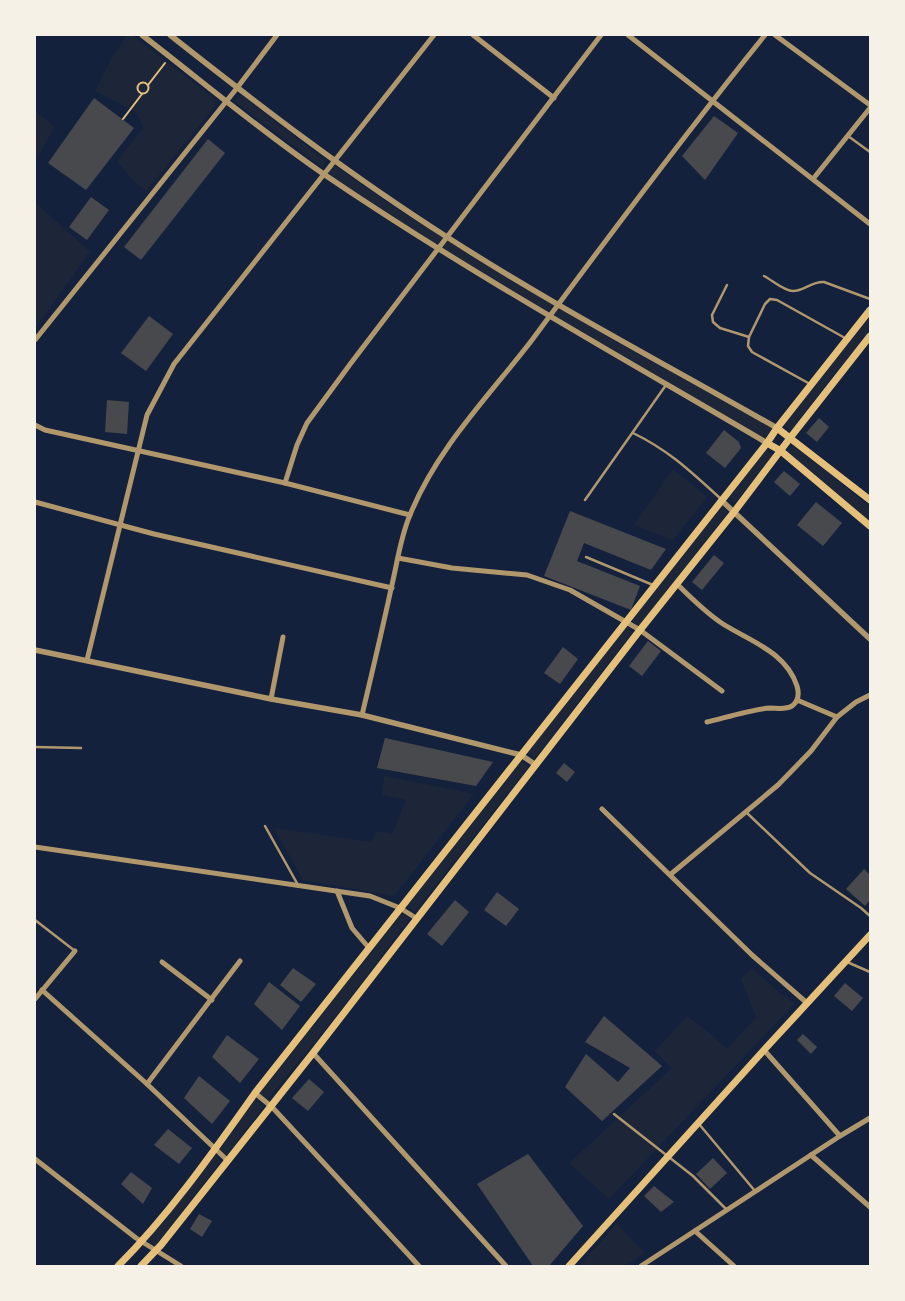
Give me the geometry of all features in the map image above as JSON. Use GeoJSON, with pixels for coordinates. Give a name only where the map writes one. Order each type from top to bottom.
{"type":"FeatureCollection","features":[{"type":"Feature","properties":{"kind":"main road"},"geometry":{"type":"LineString","coordinates":[[118,1266],[142,1242],[214,1150],[255,1092],[870,310]]}},
{"type":"Feature","properties":{"kind":"main road"},"geometry":{"type":"LineString","coordinates":[[141,1266],[156,1251],[312,1053],[870,336]]}},
{"type":"Feature","properties":{"kind":"main road"},"geometry":{"type":"LineString","coordinates":[[777,428],[870,500]]}},
{"type":"Feature","properties":{"kind":"main road"},"geometry":{"type":"LineString","coordinates":[[767,443],[781,451],[870,526]]}},
{"type":"Feature","properties":{"kind":"main road"},"geometry":{"type":"LineString","coordinates":[[569,1266],[870,935]]}},
{"type":"Feature","properties":{"kind":"street"},"geometry":{"type":"LineString","coordinates":[[142,35],[324,174],[438,249],[767,443]]}},
{"type":"Feature","properties":{"kind":"street"},"geometry":{"type":"LineString","coordinates":[[170,35],[334,161],[448,238],[557,304],[777,428]]}},
{"type":"Feature","properties":{"kind":"street"},"geometry":{"type":"LineString","coordinates":[[35,340],[227,101],[277,35]]}},
{"type":"Feature","properties":{"kind":"street"},"geometry":{"type":"LineString","coordinates":[[87,660],[147,415],[174,364],[434,35]]}},
{"type":"Feature","properties":{"kind":"street"},"geometry":{"type":"LineString","coordinates":[[473,35],[554,98]]}},
{"type":"Feature","properties":{"kind":"street"},"geometry":{"type":"LineString","coordinates":[[285,483],[297,445],[307,423],[601,35]]}},
{"type":"Feature","properties":{"kind":"street"},"geometry":{"type":"LineString","coordinates":[[628,35],[870,224]]}},
{"type":"Feature","properties":{"kind":"street"},"geometry":{"type":"LineString","coordinates":[[362,715],[398,558],[410,516],[434,470],[461,428],[526,347],[712,101],[765,35]]}},
{"type":"Feature","properties":{"kind":"street"},"geometry":{"type":"LineString","coordinates":[[775,35],[870,107],[814,179]]}},
{"type":"Feature","properties":{"kind":"street"},"geometry":{"type":"LineString","coordinates":[[35,425],[45,430],[139,452],[285,483],[410,516]]}},
{"type":"Feature","properties":{"kind":"street"},"geometry":{"type":"LineString","coordinates":[[722,500],[870,639]]}},
{"type":"Feature","properties":{"kind":"street"},"geometry":{"type":"LineString","coordinates":[[35,502],[120,525],[392,588]]}},
{"type":"Feature","properties":{"kind":"street"},"geometry":{"type":"LineString","coordinates":[[398,558],[452,568],[526,575],[570,590],[640,630],[722,691]]}},
{"type":"Feature","properties":{"kind":"street"},"geometry":{"type":"LineString","coordinates":[[676,584],[723,624],[762,646],[780,659],[795,681],[798,690],[797,700],[791,707],[768,708],[707,722]]}},
{"type":"Feature","properties":{"kind":"street"},"geometry":{"type":"LineString","coordinates":[[271,699],[283,637]]}},
{"type":"Feature","properties":{"kind":"street"},"geometry":{"type":"LineString","coordinates":[[35,650],[271,699],[362,715],[521,755],[536,765]]}},
{"type":"Feature","properties":{"kind":"street"},"geometry":{"type":"LineString","coordinates":[[671,874],[778,785],[806,757],[837,716],[856,702],[870,695]]}},
{"type":"Feature","properties":{"kind":"street"},"geometry":{"type":"LineString","coordinates":[[797,700],[837,716]]}},
{"type":"Feature","properties":{"kind":"street"},"geometry":{"type":"LineString","coordinates":[[602,809],[671,874],[752,955],[807,1003]]}},
{"type":"Feature","properties":{"kind":"street"},"geometry":{"type":"LineString","coordinates":[[35,847],[370,896],[400,908],[416,918]]}},
{"type":"Feature","properties":{"kind":"street"},"geometry":{"type":"LineString","coordinates":[[337,891],[352,928],[369,948]]}},
{"type":"Feature","properties":{"kind":"street"},"geometry":{"type":"LineString","coordinates":[[35,999],[75,951]]}},
{"type":"Feature","properties":{"kind":"street"},"geometry":{"type":"LineString","coordinates":[[162,962],[212,1000]]}},
{"type":"Feature","properties":{"kind":"street"},"geometry":{"type":"LineString","coordinates":[[147,1084],[240,962]]}},
{"type":"Feature","properties":{"kind":"street"},"geometry":{"type":"LineString","coordinates":[[42,990],[147,1084],[214,1150],[227,1160]]}},
{"type":"Feature","properties":{"kind":"street"},"geometry":{"type":"LineString","coordinates":[[764,1050],[840,1136]]}},
{"type":"Feature","properties":{"kind":"street"},"geometry":{"type":"LineString","coordinates":[[312,1053],[506,1266]]}},
{"type":"Feature","properties":{"kind":"street"},"geometry":{"type":"LineString","coordinates":[[255,1092],[270,1105],[419,1266]]}},
{"type":"Feature","properties":{"kind":"street"},"geometry":{"type":"LineString","coordinates":[[641,1266],[870,1118]]}},
{"type":"Feature","properties":{"kind":"street"},"geometry":{"type":"LineString","coordinates":[[811,1155],[870,1207]]}},
{"type":"Feature","properties":{"kind":"street"},"geometry":{"type":"LineString","coordinates":[[35,1159],[142,1242],[181,1266]]}},
{"type":"Feature","properties":{"kind":"street"},"geometry":{"type":"LineString","coordinates":[[694,1232],[734,1266]]}},
{"type":"Feature","properties":{"kind":"lane"},"geometry":{"type":"LineString","coordinates":[[848,136],[870,152]]}},
{"type":"Feature","properties":{"kind":"lane"},"geometry":{"type":"LineString","coordinates":[[764,276],[791,291],[799,290],[817,282],[824,282],[870,300]]}},
{"type":"Feature","properties":{"kind":"lane"},"geometry":{"type":"LineString","coordinates":[[727,285],[712,315],[713,322],[720,328],[749,337]]}},
{"type":"Feature","properties":{"kind":"lane"},"geometry":{"type":"LineString","coordinates":[[811,384],[752,352],[748,346],[749,337],[770,299],[777,300],[847,339]]}},
{"type":"Feature","properties":{"kind":"lane"},"geometry":{"type":"LineString","coordinates":[[585,500],[667,384]]}},
{"type":"Feature","properties":{"kind":"lane"},"geometry":{"type":"LineString","coordinates":[[633,432],[656,444],[680,461],[722,500]]}},
{"type":"Feature","properties":{"kind":"lane"},"geometry":{"type":"LineString","coordinates":[[586,557],[655,585]]}},
{"type":"Feature","properties":{"kind":"lane"},"geometry":{"type":"LineString","coordinates":[[35,747],[81,748]]}},
{"type":"Feature","properties":{"kind":"lane"},"geometry":{"type":"LineString","coordinates":[[746,812],[810,872],[870,916]]}},
{"type":"Feature","properties":{"kind":"lane"},"geometry":{"type":"LineString","coordinates":[[265,826],[298,885]]}},
{"type":"Feature","properties":{"kind":"lane"},"geometry":{"type":"LineString","coordinates":[[35,920],[75,951]]}},
{"type":"Feature","properties":{"kind":"lane"},"geometry":{"type":"LineString","coordinates":[[845,962],[870,972]]}},
{"type":"Feature","properties":{"kind":"lane"},"geometry":{"type":"LineString","coordinates":[[614,1114],[693,1176],[728,1210]]}},
{"type":"Feature","properties":{"kind":"lane"},"geometry":{"type":"LineString","coordinates":[[698,1123],[755,1191]]}},
{"type":"Feature","properties":{"kind":"path"},"geometry":{"type":"LineString","coordinates":[[123,119],[142,94],[146,93],[149,89],[145,83],[138,85],[138,90],[142,94]]}},
{"type":"Feature","properties":{"kind":"shaded area"},"geometry":{"type":"Polygon","coordinates":[[[127,35],[132,35],[215,99],[216,105],[146,191],[134,181],[117,161],[143,128],[138,115],[131,109],[95,91],[111,59],[127,35]]]}},
{"type":"Feature","properties":{"kind":"shaded area"},"geometry":{"type":"Polygon","coordinates":[[[241,95],[326,161],[323,168],[234,101],[241,95]]]}},
{"type":"Feature","properties":{"kind":"shaded area"},"geometry":{"type":"Polygon","coordinates":[[[35,110],[54,127],[35,163],[35,110]]]}},
{"type":"Feature","properties":{"kind":"shaded area"},"geometry":{"type":"Polygon","coordinates":[[[334,165],[401,212],[444,238],[437,245],[328,174],[334,165]]]}},
{"type":"Feature","properties":{"kind":"shaded area"},"geometry":{"type":"Polygon","coordinates":[[[35,202],[90,252],[35,328],[35,202]]]}},
{"type":"Feature","properties":{"kind":"shaded area"},"geometry":{"type":"Polygon","coordinates":[[[448,241],[553,304],[547,312],[442,248],[448,241]]]}},
{"type":"Feature","properties":{"kind":"shaded area"},"geometry":{"type":"Polygon","coordinates":[[[560,308],[607,337],[772,428],[765,440],[554,315],[560,308]]]}},
{"type":"Feature","properties":{"kind":"shaded area"},"geometry":{"type":"Polygon","coordinates":[[[870,317],[870,330],[790,431],[784,425],[870,317]]]}},
{"type":"Feature","properties":{"kind":"shaded area"},"geometry":{"type":"Polygon","coordinates":[[[793,445],[870,507],[870,521],[786,452],[793,445]]]}},
{"type":"Feature","properties":{"kind":"shaded area"},"geometry":{"type":"Polygon","coordinates":[[[767,449],[773,456],[735,503],[729,498],[767,449]]]}},
{"type":"Feature","properties":{"kind":"shaded area"},"geometry":{"type":"Polygon","coordinates":[[[673,469],[707,497],[673,540],[634,525],[673,469]]]}},
{"type":"Feature","properties":{"kind":"shaded area"},"geometry":{"type":"Polygon","coordinates":[[[722,505],[728,512],[639,626],[631,620],[722,505]]]}},
{"type":"Feature","properties":{"kind":"shaded area"},"geometry":{"type":"Polygon","coordinates":[[[626,626],[632,633],[535,758],[526,752],[626,626]]]}},
{"type":"Feature","properties":{"kind":"shaded area"},"geometry":{"type":"Polygon","coordinates":[[[521,761],[529,766],[415,912],[407,906],[521,761]]]}},
{"type":"Feature","properties":{"kind":"shaded area"},"geometry":{"type":"Polygon","coordinates":[[[384,776],[474,794],[394,896],[303,880],[274,828],[371,842],[377,831],[392,834],[406,800],[382,795],[384,776]]]}},
{"type":"Feature","properties":{"kind":"shaded area"},"geometry":{"type":"Polygon","coordinates":[[[401,914],[410,918],[340,1011],[268,1099],[259,1092],[401,914]]]}},
{"type":"Feature","properties":{"kind":"shaded area"},"geometry":{"type":"Polygon","coordinates":[[[752,968],[780,993],[795,1003],[609,1199],[569,1163],[672,1068],[655,1051],[687,1016],[727,1049],[756,1017],[741,979],[752,968]]]}},
{"type":"Feature","properties":{"kind":"shaded area"},"geometry":{"type":"Polygon","coordinates":[[[255,1099],[263,1107],[226,1156],[220,1149],[255,1099]]]}},
{"type":"Feature","properties":{"kind":"shaded area"},"geometry":{"type":"Polygon","coordinates":[[[215,1154],[221,1161],[155,1246],[148,1240],[215,1154]]]}},
{"type":"Feature","properties":{"kind":"shaded area"},"geometry":{"type":"Polygon","coordinates":[[[617,1224],[645,1253],[624,1266],[579,1266],[617,1224]]]}},
{"type":"Feature","properties":{"kind":"building"},"geometry":{"type":"Polygon","coordinates":[[[94,98],[134,128],[86,190],[48,163],[94,98]]]}},
{"type":"Feature","properties":{"kind":"building"},"geometry":{"type":"Polygon","coordinates":[[[714,116],[738,133],[705,180],[682,156],[714,116]]]}},
{"type":"Feature","properties":{"kind":"building"},"geometry":{"type":"Polygon","coordinates":[[[208,139],[225,153],[141,260],[124,247],[208,139]]]}},
{"type":"Feature","properties":{"kind":"building"},"geometry":{"type":"Polygon","coordinates":[[[91,197],[109,210],[87,240],[69,227],[91,197]]]}},
{"type":"Feature","properties":{"kind":"building"},"geometry":{"type":"Polygon","coordinates":[[[149,316],[173,334],[146,371],[121,353],[149,316]]]}},
{"type":"Feature","properties":{"kind":"building"},"geometry":{"type":"Polygon","coordinates":[[[107,400],[129,402],[127,434],[105,432],[107,400]]]}},
{"type":"Feature","properties":{"kind":"building"},"geometry":{"type":"Polygon","coordinates":[[[819,418],[829,427],[817,442],[806,433],[819,418]]]}},
{"type":"Feature","properties":{"kind":"building"},"geometry":{"type":"Polygon","coordinates":[[[724,430],[739,442],[741,448],[725,468],[706,453],[724,430]]]}},
{"type":"Feature","properties":{"kind":"building"},"geometry":{"type":"Polygon","coordinates":[[[784,471],[800,484],[790,496],[774,482],[784,471]]]}},
{"type":"Feature","properties":{"kind":"building"},"geometry":{"type":"Polygon","coordinates":[[[816,502],[842,523],[823,546],[797,525],[816,502]]]}},
{"type":"Feature","properties":{"kind":"building"},"geometry":{"type":"Polygon","coordinates":[[[570,511],[666,549],[651,570],[584,543],[577,561],[640,586],[631,610],[544,576],[570,511]]]}},
{"type":"Feature","properties":{"kind":"building"},"geometry":{"type":"Polygon","coordinates":[[[714,555],[724,563],[702,590],[692,582],[714,555]]]}},
{"type":"Feature","properties":{"kind":"building"},"geometry":{"type":"Polygon","coordinates":[[[648,641],[661,651],[642,676],[629,666],[648,641]]]}},
{"type":"Feature","properties":{"kind":"building"},"geometry":{"type":"Polygon","coordinates":[[[563,647],[578,659],[560,684],[544,673],[563,647]]]}},
{"type":"Feature","properties":{"kind":"building"},"geometry":{"type":"Polygon","coordinates":[[[385,738],[493,762],[476,786],[377,768],[385,738]]]}},
{"type":"Feature","properties":{"kind":"building"},"geometry":{"type":"Polygon","coordinates":[[[564,763],[575,772],[567,782],[556,773],[564,763]]]}},
{"type":"Feature","properties":{"kind":"building"},"geometry":{"type":"Polygon","coordinates":[[[864,869],[870,875],[870,900],[865,906],[846,889],[864,869]]]}},
{"type":"Feature","properties":{"kind":"building"},"geometry":{"type":"Polygon","coordinates":[[[497,892],[519,909],[506,926],[484,910],[497,892]]]}},
{"type":"Feature","properties":{"kind":"building"},"geometry":{"type":"Polygon","coordinates":[[[455,900],[469,912],[442,946],[427,934],[455,900]]]}},
{"type":"Feature","properties":{"kind":"building"},"geometry":{"type":"Polygon","coordinates":[[[293,968],[316,984],[301,1002],[280,985],[293,968]]]}},
{"type":"Feature","properties":{"kind":"building"},"geometry":{"type":"Polygon","coordinates":[[[269,982],[300,1006],[282,1030],[254,1004],[269,982]]]}},
{"type":"Feature","properties":{"kind":"building"},"geometry":{"type":"Polygon","coordinates":[[[845,983],[863,998],[852,1011],[834,996],[845,983]]]}},
{"type":"Feature","properties":{"kind":"building"},"geometry":{"type":"Polygon","coordinates":[[[604,1016],[662,1066],[602,1121],[565,1087],[586,1054],[618,1082],[630,1068],[585,1042],[604,1016]]]}},
{"type":"Feature","properties":{"kind":"building"},"geometry":{"type":"Polygon","coordinates":[[[803,1034],[817,1047],[811,1054],[797,1040],[803,1034]]]}},
{"type":"Feature","properties":{"kind":"building"},"geometry":{"type":"Polygon","coordinates":[[[227,1035],[259,1059],[240,1083],[212,1057],[227,1035]]]}},
{"type":"Feature","properties":{"kind":"building"},"geometry":{"type":"Polygon","coordinates":[[[199,1076],[230,1101],[212,1124],[184,1098],[199,1076]]]}},
{"type":"Feature","properties":{"kind":"building"},"geometry":{"type":"Polygon","coordinates":[[[309,1079],[324,1092],[308,1111],[292,1098],[309,1079]]]}},
{"type":"Feature","properties":{"kind":"building"},"geometry":{"type":"Polygon","coordinates":[[[168,1129],[192,1148],[179,1164],[154,1145],[168,1129]]]}},
{"type":"Feature","properties":{"kind":"building"},"geometry":{"type":"Polygon","coordinates":[[[528,1154],[583,1226],[549,1266],[533,1266],[477,1184],[528,1154]]]}},
{"type":"Feature","properties":{"kind":"building"},"geometry":{"type":"Polygon","coordinates":[[[713,1158],[727,1173],[710,1189],[696,1174],[713,1158]]]}},
{"type":"Feature","properties":{"kind":"building"},"geometry":{"type":"Polygon","coordinates":[[[131,1172],[152,1188],[143,1204],[121,1184],[131,1172]]]}},
{"type":"Feature","properties":{"kind":"building"},"geometry":{"type":"Polygon","coordinates":[[[654,1186],[674,1202],[661,1212],[644,1196],[654,1186]]]}},
{"type":"Feature","properties":{"kind":"building"},"geometry":{"type":"Polygon","coordinates":[[[199,1214],[212,1221],[202,1237],[190,1229],[199,1214]]]}}]}
